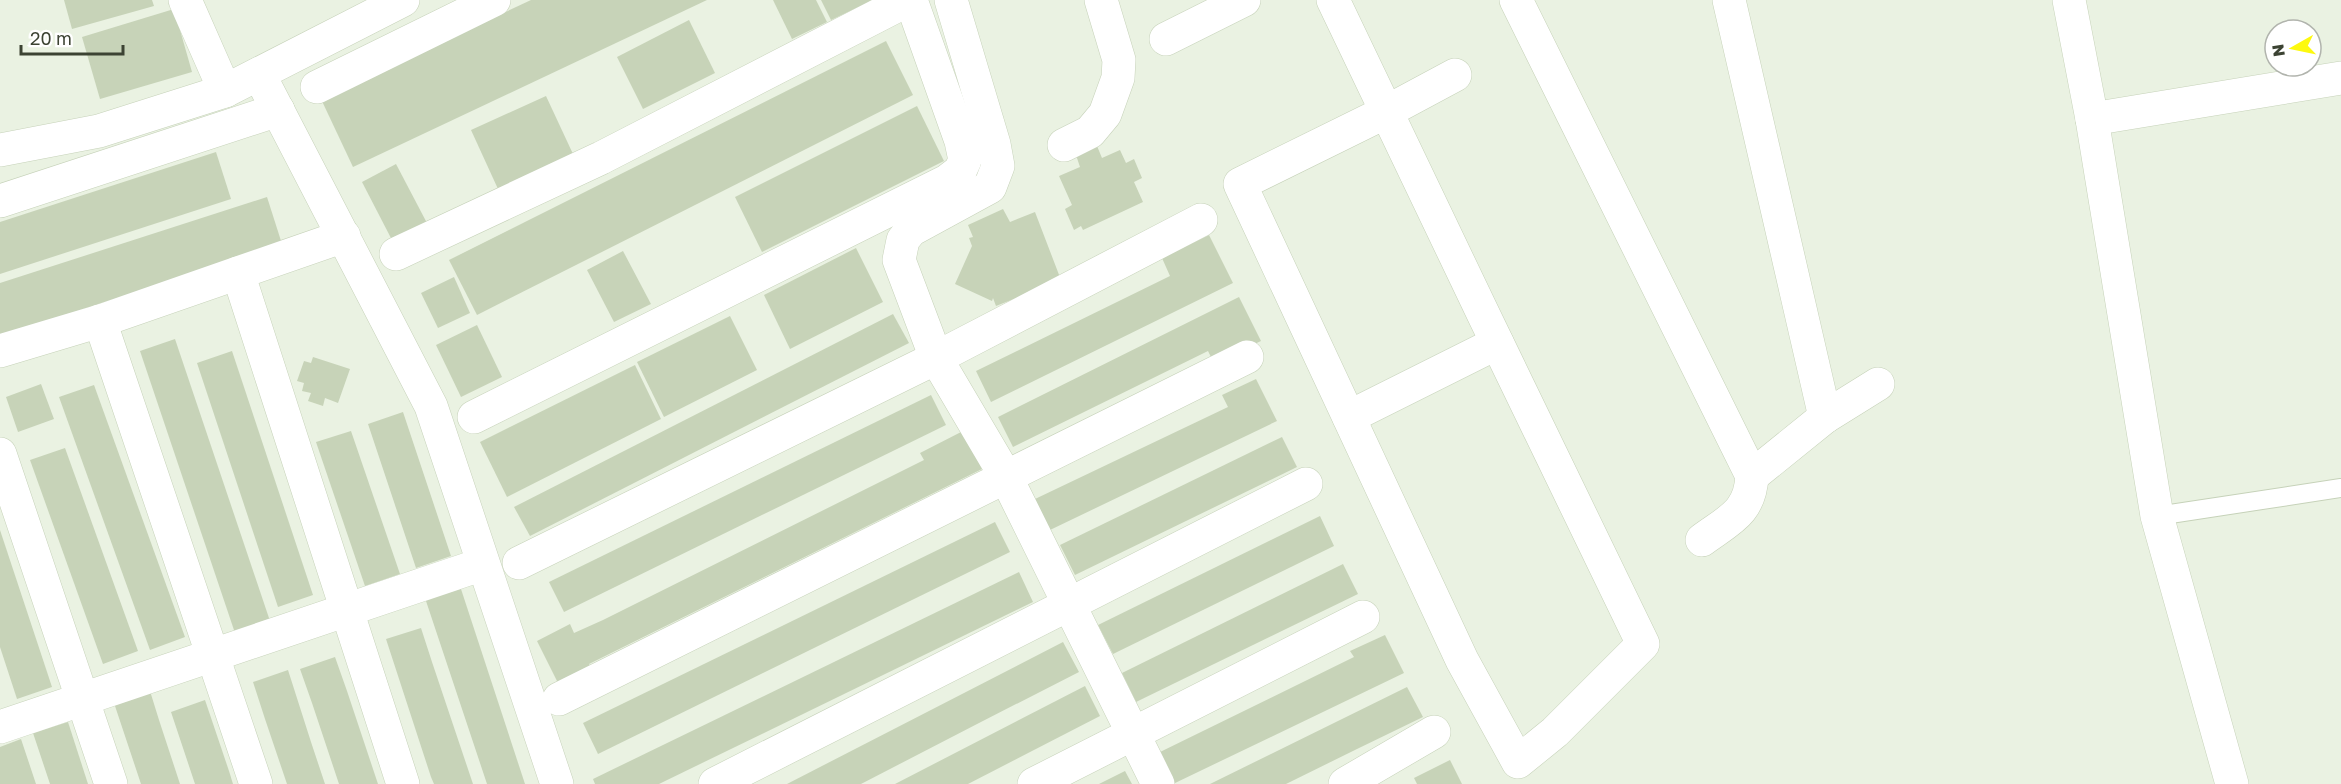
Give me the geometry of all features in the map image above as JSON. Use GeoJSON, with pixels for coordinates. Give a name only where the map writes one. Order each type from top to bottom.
{"type":"FeatureCollection","features":[{"type":"Feature","properties":{"kind":"street"},"geometry":{"type":"LineString","coordinates":[[185,0],[225,91]]}},
{"type":"Feature","properties":{"kind":"street"},"geometry":{"type":"LineString","coordinates":[[0,150],[99,131],[225,91],[403,0]]}},
{"type":"Feature","properties":{"kind":"street"},"geometry":{"type":"LineString","coordinates":[[317,87],[494,0]]}},
{"type":"Feature","properties":{"kind":"street"},"geometry":{"type":"LineString","coordinates":[[396,254],[601,158],[909,0],[961,141],[965,160],[960,171],[947,181],[474,417]]}},
{"type":"Feature","properties":{"kind":"street"},"geometry":{"type":"LineString","coordinates":[[951,0],[994,144],[998,166],[990,187],[911,230],[903,240],[899,260],[936,358],[1006,477],[1158,784]]}},
{"type":"Feature","properties":{"kind":"street"},"geometry":{"type":"LineString","coordinates":[[1064,145],[1090,132],[1105,114],[1118,78],[1119,60],[1101,0]]}},
{"type":"Feature","properties":{"kind":"street"},"geometry":{"type":"LineString","coordinates":[[1166,39],[1244,0]]}},
{"type":"Feature","properties":{"kind":"street"},"geometry":{"type":"LineString","coordinates":[[1333,0],[1386,112],[1497,343],[1643,644],[1555,732],[1518,762],[1462,660],[1240,184],[1386,112],[1455,75]]}},
{"type":"Feature","properties":{"kind":"street"},"geometry":{"type":"LineString","coordinates":[[1516,0],[1752,476],[1751,491],[1739,513],[1702,540]]}},
{"type":"Feature","properties":{"kind":"street"},"geometry":{"type":"LineString","coordinates":[[1730,0],[1825,417]]}},
{"type":"Feature","properties":{"kind":"street"},"geometry":{"type":"LineString","coordinates":[[2069,0],[2092,119],[2157,516],[2232,784]]}},
{"type":"Feature","properties":{"kind":"street"},"geometry":{"type":"LineString","coordinates":[[259,74],[431,406],[557,784]]}},
{"type":"Feature","properties":{"kind":"street"},"geometry":{"type":"LineString","coordinates":[[2092,119],[2341,78]]}},
{"type":"Feature","properties":{"kind":"street"},"geometry":{"type":"LineString","coordinates":[[0,201],[278,110]]}},
{"type":"Feature","properties":{"kind":"street"},"geometry":{"type":"LineString","coordinates":[[519,563],[936,358],[1201,220]]}},
{"type":"Feature","properties":{"kind":"street"},"geometry":{"type":"LineString","coordinates":[[0,351],[100,321],[344,236]]}},
{"type":"Feature","properties":{"kind":"street"},"geometry":{"type":"LineString","coordinates":[[238,273],[403,784]]}},
{"type":"Feature","properties":{"kind":"street"},"geometry":{"type":"LineString","coordinates":[[100,321],[256,784]]}},
{"type":"Feature","properties":{"kind":"street"},"geometry":{"type":"LineString","coordinates":[[1349,417],[1497,343]]}},
{"type":"Feature","properties":{"kind":"street"},"geometry":{"type":"LineString","coordinates":[[559,699],[1247,357]]}},
{"type":"Feature","properties":{"kind":"street"},"geometry":{"type":"LineString","coordinates":[[1752,476],[1825,417],[1878,384]]}},
{"type":"Feature","properties":{"kind":"street"},"geometry":{"type":"LineString","coordinates":[[0,454],[111,784]]}},
{"type":"Feature","properties":{"kind":"street"},"geometry":{"type":"LineString","coordinates":[[715,784],[1070,606],[1306,484]]}},
{"type":"Feature","properties":{"kind":"street"},"geometry":{"type":"LineString","coordinates":[[0,726],[483,564]]}},
{"type":"Feature","properties":{"kind":"street"},"geometry":{"type":"LineString","coordinates":[[1034,784],[1363,617]]}},
{"type":"Feature","properties":{"kind":"street"},"geometry":{"type":"LineString","coordinates":[[1345,784],[1388,774],[1434,732]]}},
{"type":"Feature","properties":{"kind":"lane"},"geometry":{"type":"LineString","coordinates":[[2157,516],[2341,488]]}},
{"type":"Feature","properties":{"kind":"building"},"geometry":{"type":"Polygon","coordinates":[[[64,0],[152,0],[154,6],[72,29],[64,0]]]}},
{"type":"Feature","properties":{"kind":"building"},"geometry":{"type":"Polygon","coordinates":[[[531,0],[707,0],[353,167],[321,99],[531,0]]]}},
{"type":"Feature","properties":{"kind":"building"},"geometry":{"type":"Polygon","coordinates":[[[773,0],[816,0],[827,22],[792,39],[773,0]]]}},
{"type":"Feature","properties":{"kind":"building"},"geometry":{"type":"Polygon","coordinates":[[[821,0],[873,0],[831,20],[821,0]]]}},
{"type":"Feature","properties":{"kind":"building"},"geometry":{"type":"Polygon","coordinates":[[[174,9],[192,72],[100,99],[82,37],[174,9]]]}},
{"type":"Feature","properties":{"kind":"building"},"geometry":{"type":"Polygon","coordinates":[[[689,20],[715,73],[643,109],[617,57],[689,20]]]}},
{"type":"Feature","properties":{"kind":"building"},"geometry":{"type":"Polygon","coordinates":[[[886,41],[913,95],[477,315],[449,260],[886,41]]]}},
{"type":"Feature","properties":{"kind":"building"},"geometry":{"type":"Polygon","coordinates":[[[546,96],[573,154],[498,189],[471,130],[546,96]]]}},
{"type":"Feature","properties":{"kind":"building"},"geometry":{"type":"Polygon","coordinates":[[[917,106],[944,161],[762,252],[735,197],[917,106]]]}},
{"type":"Feature","properties":{"kind":"building"},"geometry":{"type":"Polygon","coordinates":[[[1097,146],[1102,158],[1120,150],[1126,163],[1134,159],[1142,178],[1134,182],[1143,202],[1083,230],[1081,226],[1074,230],[1065,209],[1072,205],[1059,176],[1080,167],[1076,155],[1097,146]]]}},
{"type":"Feature","properties":{"kind":"building"},"geometry":{"type":"Polygon","coordinates":[[[216,152],[231,199],[0,274],[0,222],[216,152]]]}},
{"type":"Feature","properties":{"kind":"building"},"geometry":{"type":"Polygon","coordinates":[[[396,164],[428,225],[393,242],[362,182],[396,164]]]}},
{"type":"Feature","properties":{"kind":"building"},"geometry":{"type":"Polygon","coordinates":[[[267,197],[282,244],[0,336],[0,283],[267,197]]]}},
{"type":"Feature","properties":{"kind":"building"},"geometry":{"type":"Polygon","coordinates":[[[1003,209],[1010,222],[1035,212],[1061,280],[996,306],[993,298],[992,301],[955,284],[972,246],[969,238],[973,237],[968,225],[1003,209]]]}},
{"type":"Feature","properties":{"kind":"building"},"geometry":{"type":"Polygon","coordinates":[[[1209,235],[1233,283],[991,402],[976,371],[1170,276],[1162,258],[1209,235]]]}},
{"type":"Feature","properties":{"kind":"building"},"geometry":{"type":"Polygon","coordinates":[[[856,248],[883,302],[790,349],[764,295],[856,248]]]}},
{"type":"Feature","properties":{"kind":"building"},"geometry":{"type":"Polygon","coordinates":[[[623,251],[651,304],[614,322],[587,270],[623,251]]]}},
{"type":"Feature","properties":{"kind":"building"},"geometry":{"type":"Polygon","coordinates":[[[454,277],[470,313],[438,328],[421,293],[454,277]]]}},
{"type":"Feature","properties":{"kind":"building"},"geometry":{"type":"Polygon","coordinates":[[[1239,297],[1261,341],[1214,363],[1208,351],[1013,447],[998,417],[1239,297]]]}},
{"type":"Feature","properties":{"kind":"building"},"geometry":{"type":"Polygon","coordinates":[[[893,314],[909,343],[530,536],[514,507],[893,314]]]}},
{"type":"Feature","properties":{"kind":"building"},"geometry":{"type":"Polygon","coordinates":[[[730,316],[757,370],[664,417],[637,362],[730,316]]]}},
{"type":"Feature","properties":{"kind":"building"},"geometry":{"type":"Polygon","coordinates":[[[477,325],[502,377],[461,397],[436,345],[477,325]]]}},
{"type":"Feature","properties":{"kind":"building"},"geometry":{"type":"Polygon","coordinates":[[[175,339],[271,624],[236,636],[140,351],[175,339]]]}},
{"type":"Feature","properties":{"kind":"building"},"geometry":{"type":"Polygon","coordinates":[[[232,351],[313,595],[278,607],[197,363],[232,351]]]}},
{"type":"Feature","properties":{"kind":"building"},"geometry":{"type":"Polygon","coordinates":[[[313,357],[350,369],[338,403],[325,398],[323,406],[308,401],[311,393],[302,391],[304,383],[297,381],[304,361],[311,363],[313,357]]]}},
{"type":"Feature","properties":{"kind":"building"},"geometry":{"type":"Polygon","coordinates":[[[635,365],[661,419],[507,497],[480,442],[635,365]]]}},
{"type":"Feature","properties":{"kind":"building"},"geometry":{"type":"Polygon","coordinates":[[[1256,379],[1277,421],[1050,530],[1035,499],[1228,407],[1222,395],[1256,379]]]}},
{"type":"Feature","properties":{"kind":"building"},"geometry":{"type":"Polygon","coordinates":[[[41,384],[54,419],[18,432],[6,397],[41,384]]]}},
{"type":"Feature","properties":{"kind":"building"},"geometry":{"type":"Polygon","coordinates":[[[94,385],[185,637],[150,650],[59,397],[94,385]]]}},
{"type":"Feature","properties":{"kind":"building"},"geometry":{"type":"Polygon","coordinates":[[[931,395],[946,425],[564,612],[549,582],[931,395]]]}},
{"type":"Feature","properties":{"kind":"building"},"geometry":{"type":"Polygon","coordinates":[[[403,412],[451,556],[416,568],[368,424],[403,412]]]}},
{"type":"Feature","properties":{"kind":"building"},"geometry":{"type":"Polygon","coordinates":[[[351,431],[400,574],[365,586],[316,442],[351,431]]]}},
{"type":"Feature","properties":{"kind":"building"},"geometry":{"type":"Polygon","coordinates":[[[963,431],[982,469],[589,664],[593,671],[560,687],[537,641],[570,624],[574,633],[603,620],[924,460],[920,453],[963,431]]]}},
{"type":"Feature","properties":{"kind":"building"},"geometry":{"type":"Polygon","coordinates":[[[1282,437],[1297,467],[1075,575],[1060,545],[1282,437]]]}},
{"type":"Feature","properties":{"kind":"building"},"geometry":{"type":"Polygon","coordinates":[[[65,448],[138,651],[103,664],[30,460],[65,448]]]}},
{"type":"Feature","properties":{"kind":"building"},"geometry":{"type":"Polygon","coordinates":[[[1320,516],[1334,546],[1113,654],[1098,625],[1320,516]]]}},
{"type":"Feature","properties":{"kind":"building"},"geometry":{"type":"Polygon","coordinates":[[[995,522],[1010,552],[598,754],[583,723],[995,522]]]}},
{"type":"Feature","properties":{"kind":"building"},"geometry":{"type":"Polygon","coordinates":[[[0,530],[52,687],[17,699],[0,647],[0,530]]]}},
{"type":"Feature","properties":{"kind":"building"},"geometry":{"type":"Polygon","coordinates":[[[1343,564],[1358,594],[1136,702],[1122,673],[1343,564]]]}},
{"type":"Feature","properties":{"kind":"building"},"geometry":{"type":"Polygon","coordinates":[[[1019,572],[1033,602],[659,784],[595,784],[593,779],[1019,572]]]}},
{"type":"Feature","properties":{"kind":"building"},"geometry":{"type":"Polygon","coordinates":[[[460,586],[525,784],[487,784],[425,598],[460,586]]]}},
{"type":"Feature","properties":{"kind":"building"},"geometry":{"type":"Polygon","coordinates":[[[421,628],[473,784],[434,784],[431,777],[386,639],[421,628]]]}},
{"type":"Feature","properties":{"kind":"building"},"geometry":{"type":"Polygon","coordinates":[[[1385,635],[1404,673],[1173,784],[1158,753],[1354,657],[1350,651],[1385,635]]]}},
{"type":"Feature","properties":{"kind":"building"},"geometry":{"type":"Polygon","coordinates":[[[1063,642],[1079,672],[861,784],[787,784],[1063,642]]]}},
{"type":"Feature","properties":{"kind":"building"},"geometry":{"type":"Polygon","coordinates":[[[335,657],[378,784],[339,784],[300,669],[335,657]]]}},
{"type":"Feature","properties":{"kind":"building"},"geometry":{"type":"Polygon","coordinates":[[[288,670],[325,784],[287,784],[265,719],[253,682],[288,670]]]}},
{"type":"Feature","properties":{"kind":"building"},"geometry":{"type":"Polygon","coordinates":[[[1085,686],[1100,716],[968,784],[895,784],[1085,686]]]}},
{"type":"Feature","properties":{"kind":"building"},"geometry":{"type":"Polygon","coordinates":[[[1407,687],[1423,717],[1286,784],[1210,784],[1407,687]]]}},
{"type":"Feature","properties":{"kind":"building"},"geometry":{"type":"Polygon","coordinates":[[[150,691],[180,784],[141,784],[114,703],[150,691]]]}},
{"type":"Feature","properties":{"kind":"building"},"geometry":{"type":"Polygon","coordinates":[[[205,700],[233,784],[195,784],[171,712],[205,700]]]}},
{"type":"Feature","properties":{"kind":"building"},"geometry":{"type":"Polygon","coordinates":[[[68,722],[88,784],[50,784],[33,733],[68,722]]]}},
{"type":"Feature","properties":{"kind":"building"},"geometry":{"type":"Polygon","coordinates":[[[21,739],[36,784],[0,784],[0,747],[21,739]]]}},
{"type":"Feature","properties":{"kind":"building"},"geometry":{"type":"Polygon","coordinates":[[[1450,760],[1462,784],[1417,784],[1414,778],[1450,760]]]}},
{"type":"Feature","properties":{"kind":"building"},"geometry":{"type":"Polygon","coordinates":[[[1125,771],[1132,784],[1099,784],[1125,771]]]}}]}
